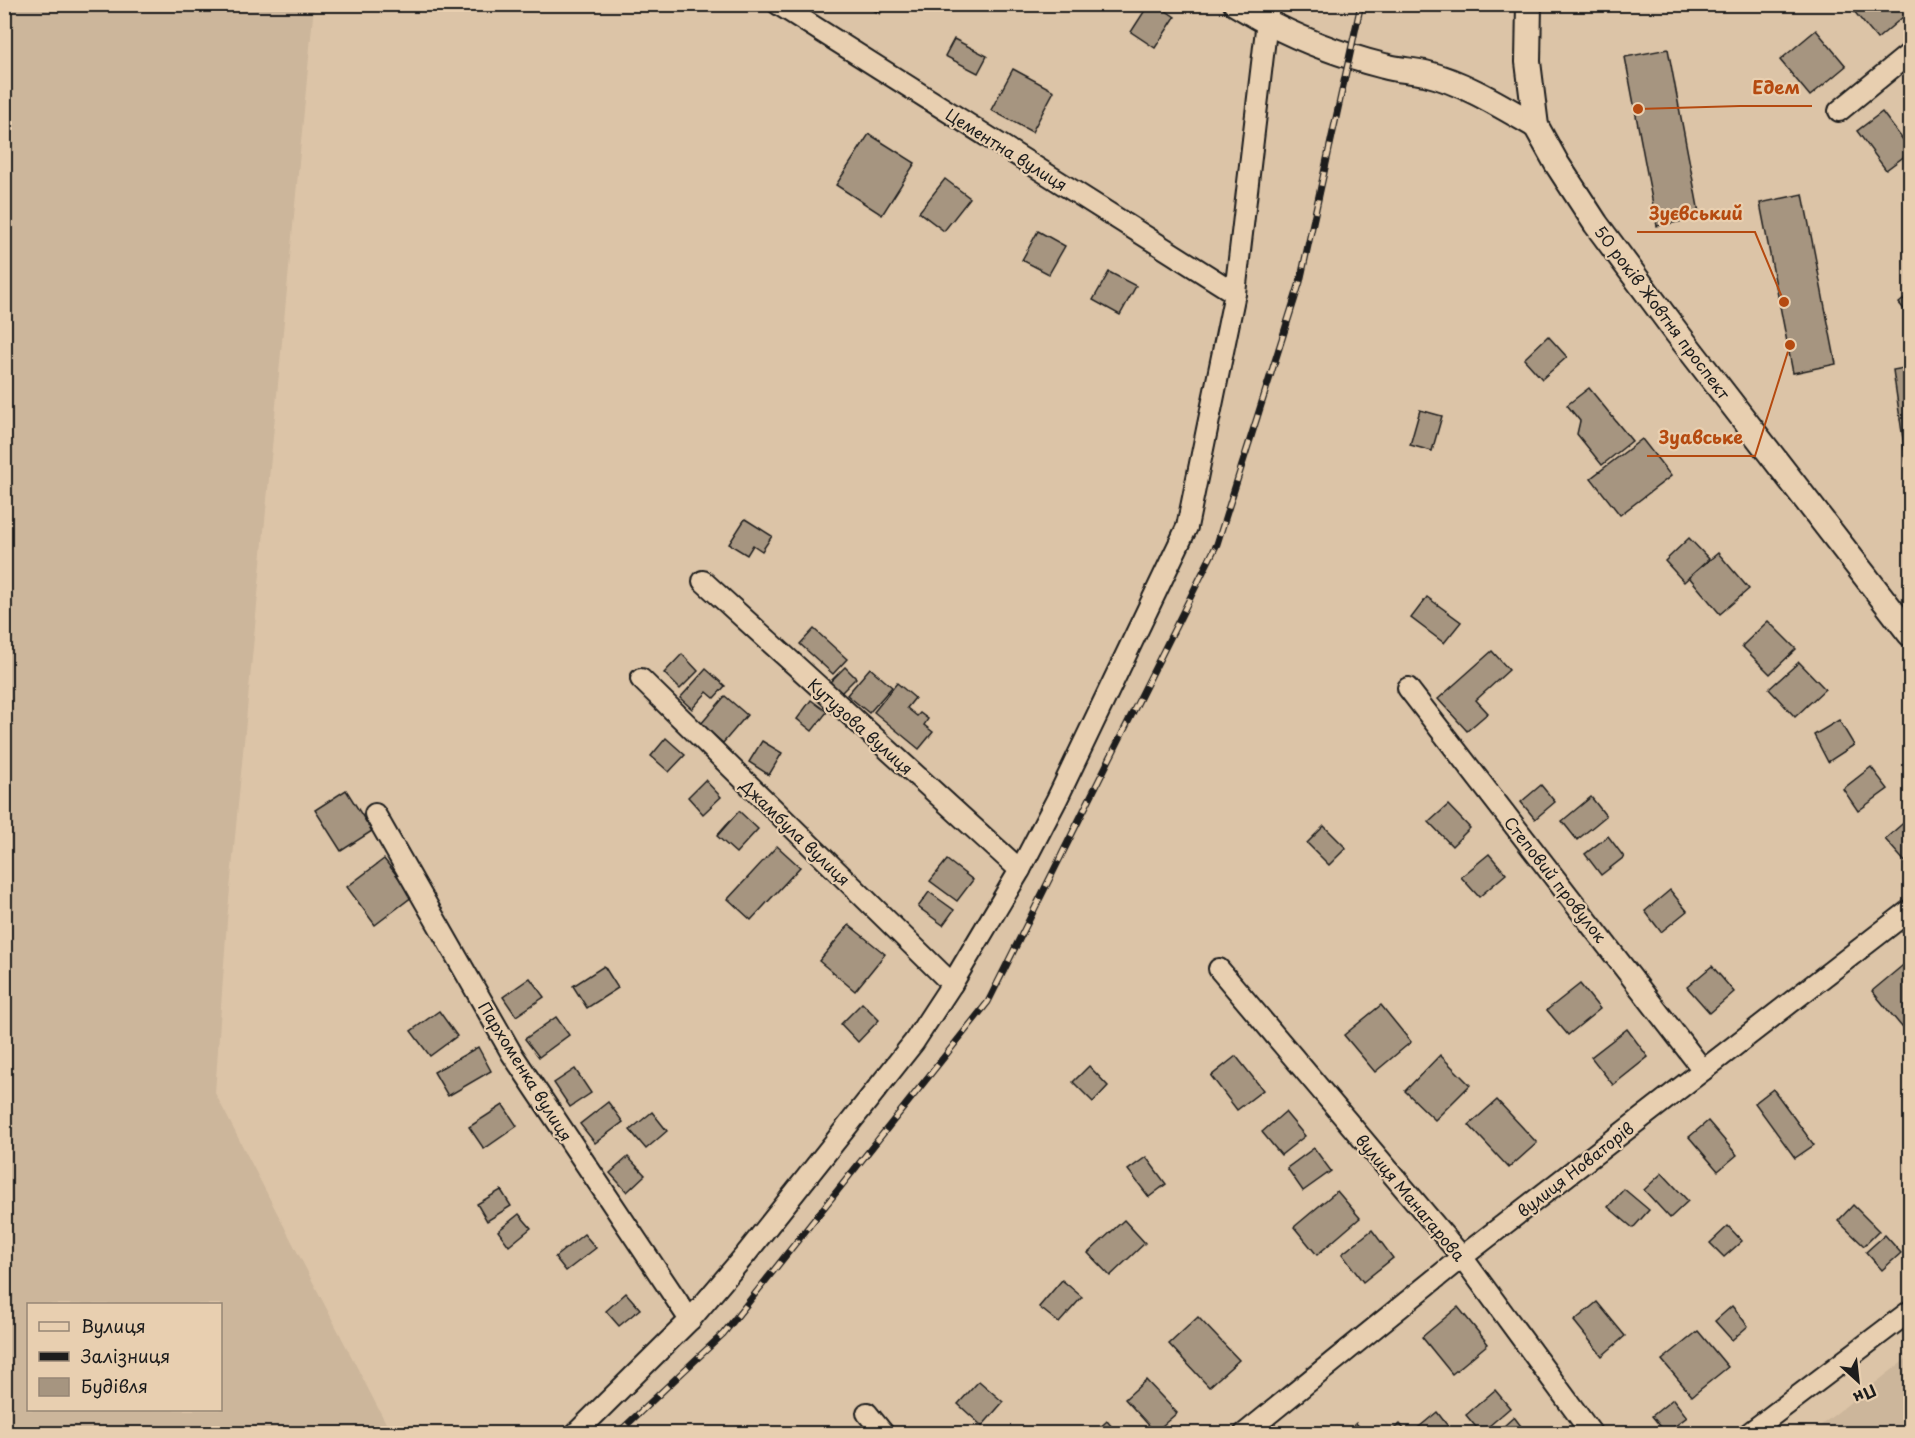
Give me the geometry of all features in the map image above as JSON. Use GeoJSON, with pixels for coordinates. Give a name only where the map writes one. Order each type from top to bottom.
{"type":"FeatureCollection","features":[{"type":"Feature","properties":{"kind":"street","name":"Цементна вулиця"},"geometry":{"type":"LineString","coordinates":[[778,4],[1235,293]]}},
{"type":"Feature","properties":{"kind":"street"},"geometry":{"type":"LineString","coordinates":[[1236,4],[1267,13],[1348,56],[1386,67],[1425,73],[1478,93],[1536,126]]}},
{"type":"Feature","properties":{"kind":"street"},"geometry":{"type":"LineString","coordinates":[[1529,4],[1528,62],[1536,126]]}},
{"type":"Feature","properties":{"kind":"street"},"geometry":{"type":"LineString","coordinates":[[575,1434],[690,1320],[746,1254],[914,1042],[952,984],[1020,870],[1057,799],[1187,526],[1235,293],[1267,13]]}},
{"type":"Feature","properties":{"kind":"street"},"geometry":{"type":"LineString","coordinates":[[1839,111],[1911,53]]}},
{"type":"Feature","properties":{"kind":"street","name":"50 років Жовтня проспект"},"geometry":{"type":"LineString","coordinates":[[1536,126],[1557,164],[1596,224],[1677,333],[1911,634]]}},
{"type":"Feature","properties":{"kind":"street","name":"Кутузова вулиця"},"geometry":{"type":"LineString","coordinates":[[703,581],[1020,870]]}},
{"type":"Feature","properties":{"kind":"street","name":"Джамбула вулиця"},"geometry":{"type":"LineString","coordinates":[[641,679],[952,984]]}},
{"type":"Feature","properties":{"kind":"street","name":"Степовий провулок"},"geometry":{"type":"LineString","coordinates":[[1408,688],[1703,1070]]}},
{"type":"Feature","properties":{"kind":"street","name":"Пархоменка вулиця"},"geometry":{"type":"LineString","coordinates":[[375,814],[512,1054],[690,1320]]}},
{"type":"Feature","properties":{"kind":"street","name":"вулиця Новаторів"},"geometry":{"type":"LineString","coordinates":[[1244,1434],[1462,1257],[1911,910]]}},
{"type":"Feature","properties":{"kind":"street","name":"вулиця Манагарова"},"geometry":{"type":"LineString","coordinates":[[1219,969],[1462,1257],[1592,1434]]}},
{"type":"Feature","properties":{"kind":"street"},"geometry":{"type":"LineString","coordinates":[[1748,1434],[1911,1311]]}},
{"type":"Feature","properties":{"kind":"street"},"geometry":{"type":"LineString","coordinates":[[867,1413],[884,1434]]}},
{"type":"Feature","properties":{"kind":"shaded area"},"geometry":{"type":"Polygon","coordinates":[[[5,4],[314,5],[227,921],[215,1093],[391,1433],[5,1433],[5,4]]]}},
{"type":"Feature","properties":{"kind":"shaded area"},"geometry":{"type":"Polygon","coordinates":[[[1910,1356],[1910,1433],[1811,1433],[1910,1356]]]}},
{"type":"Feature","properties":{"kind":"building"},"geometry":{"type":"Polygon","coordinates":[[[863,4],[886,4],[880,14],[863,4]]]}},
{"type":"Feature","properties":{"kind":"building"},"geometry":{"type":"Polygon","coordinates":[[[1149,4],[1156,4],[1175,17],[1155,48],[1131,32],[1149,4]]]}},
{"type":"Feature","properties":{"kind":"building"},"geometry":{"type":"Polygon","coordinates":[[[1848,4],[1909,4],[1910,11],[1877,39],[1848,4]]]}},
{"type":"Feature","properties":{"kind":"building"},"geometry":{"type":"Polygon","coordinates":[[[1816,30],[1846,66],[1810,96],[1780,60],[1816,30]]]}},
{"type":"Feature","properties":{"kind":"building"},"geometry":{"type":"Polygon","coordinates":[[[954,39],[987,56],[978,73],[945,56],[954,39]]]}},
{"type":"Feature","properties":{"kind":"building"},"geometry":{"type":"Polygon","coordinates":[[[1668,49],[1700,218],[1657,226],[1625,57],[1668,49]]]}},
{"type":"Feature","properties":{"kind":"building"},"geometry":{"type":"Polygon","coordinates":[[[1013,69],[1054,91],[1032,132],[991,110],[1013,69]]]}},
{"type":"Feature","properties":{"kind":"building"},"geometry":{"type":"Polygon","coordinates":[[[1882,112],[1910,149],[1910,152],[1886,170],[1857,131],[1882,112]]]}},
{"type":"Feature","properties":{"kind":"building"},"geometry":{"type":"Polygon","coordinates":[[[869,134],[915,163],[882,215],[836,185],[869,134]]]}},
{"type":"Feature","properties":{"kind":"building"},"geometry":{"type":"Polygon","coordinates":[[[945,179],[970,198],[944,231],[919,212],[945,179]]]}},
{"type":"Feature","properties":{"kind":"building"},"geometry":{"type":"Polygon","coordinates":[[[1803,194],[1836,364],[1793,373],[1760,203],[1803,194]]]}},
{"type":"Feature","properties":{"kind":"building"},"geometry":{"type":"Polygon","coordinates":[[[1038,231],[1065,246],[1049,274],[1022,260],[1038,231]]]}},
{"type":"Feature","properties":{"kind":"building"},"geometry":{"type":"Polygon","coordinates":[[[1109,272],[1136,286],[1120,315],[1093,300],[1109,272]]]}},
{"type":"Feature","properties":{"kind":"building"},"geometry":{"type":"Polygon","coordinates":[[[1910,294],[1910,317],[1899,303],[1910,294]]]}},
{"type":"Feature","properties":{"kind":"building"},"geometry":{"type":"Polygon","coordinates":[[[1548,336],[1567,357],[1542,379],[1524,359],[1548,336]]]}},
{"type":"Feature","properties":{"kind":"building"},"geometry":{"type":"Polygon","coordinates":[[[1910,367],[1910,488],[1893,370],[1910,367]]]}},
{"type":"Feature","properties":{"kind":"building"},"geometry":{"type":"Polygon","coordinates":[[[1589,388],[1632,441],[1602,465],[1577,434],[1580,421],[1567,405],[1589,388]]]}},
{"type":"Feature","properties":{"kind":"building"},"geometry":{"type":"Polygon","coordinates":[[[1420,410],[1442,416],[1432,451],[1410,445],[1420,410]]]}},
{"type":"Feature","properties":{"kind":"building"},"geometry":{"type":"Polygon","coordinates":[[[1642,439],[1671,476],[1620,515],[1591,478],[1642,439]]]}},
{"type":"Feature","properties":{"kind":"building"},"geometry":{"type":"Polygon","coordinates":[[[745,519],[772,536],[762,551],[753,545],[747,555],[729,544],[745,519]]]}},
{"type":"Feature","properties":{"kind":"building"},"geometry":{"type":"Polygon","coordinates":[[[1689,538],[1709,559],[1684,582],[1665,561],[1689,538]]]}},
{"type":"Feature","properties":{"kind":"building"},"geometry":{"type":"Polygon","coordinates":[[[1718,553],[1749,589],[1720,614],[1689,577],[1718,553]]]}},
{"type":"Feature","properties":{"kind":"building"},"geometry":{"type":"Polygon","coordinates":[[[1427,597],[1461,622],[1444,643],[1411,618],[1427,597]]]}},
{"type":"Feature","properties":{"kind":"building"},"geometry":{"type":"Polygon","coordinates":[[[1768,621],[1796,649],[1770,674],[1742,646],[1768,621]]]}},
{"type":"Feature","properties":{"kind":"building"},"geometry":{"type":"Polygon","coordinates":[[[814,629],[847,659],[833,674],[800,644],[814,629]]]}},
{"type":"Feature","properties":{"kind":"building"},"geometry":{"type":"Polygon","coordinates":[[[1492,651],[1509,670],[1476,700],[1488,713],[1467,731],[1438,699],[1492,651]]]}},
{"type":"Feature","properties":{"kind":"building"},"geometry":{"type":"Polygon","coordinates":[[[682,654],[698,671],[680,689],[664,673],[682,654]]]}},
{"type":"Feature","properties":{"kind":"building"},"geometry":{"type":"Polygon","coordinates":[[[1799,662],[1825,689],[1795,717],[1769,689],[1799,662]]]}},
{"type":"Feature","properties":{"kind":"building"},"geometry":{"type":"Polygon","coordinates":[[[845,667],[856,678],[837,697],[826,686],[845,667]]]}},
{"type":"Feature","properties":{"kind":"building"},"geometry":{"type":"Polygon","coordinates":[[[870,668],[892,687],[869,713],[847,695],[870,668]]]}},
{"type":"Feature","properties":{"kind":"building"},"geometry":{"type":"Polygon","coordinates":[[[706,669],[725,686],[714,698],[707,692],[692,709],[680,698],[706,669]]]}},
{"type":"Feature","properties":{"kind":"building"},"geometry":{"type":"Polygon","coordinates":[[[897,683],[915,698],[907,708],[917,716],[920,713],[928,719],[924,725],[933,732],[919,749],[874,712],[897,683]]]}},
{"type":"Feature","properties":{"kind":"building"},"geometry":{"type":"Polygon","coordinates":[[[725,696],[747,715],[723,743],[701,724],[725,696]]]}},
{"type":"Feature","properties":{"kind":"building"},"geometry":{"type":"Polygon","coordinates":[[[811,700],[827,712],[812,731],[797,719],[811,700]]]}},
{"type":"Feature","properties":{"kind":"building"},"geometry":{"type":"Polygon","coordinates":[[[1839,720],[1854,745],[1828,762],[1814,735],[1839,720]]]}},
{"type":"Feature","properties":{"kind":"building"},"geometry":{"type":"Polygon","coordinates":[[[666,738],[685,755],[669,772],[651,756],[666,738]]]}},
{"type":"Feature","properties":{"kind":"building"},"geometry":{"type":"Polygon","coordinates":[[[762,741],[782,753],[769,775],[749,762],[762,741]]]}},
{"type":"Feature","properties":{"kind":"building"},"geometry":{"type":"Polygon","coordinates":[[[1871,767],[1888,789],[1858,811],[1843,789],[1871,767]]]}},
{"type":"Feature","properties":{"kind":"building"},"geometry":{"type":"Polygon","coordinates":[[[705,780],[721,797],[703,814],[688,797],[705,780]]]}},
{"type":"Feature","properties":{"kind":"building"},"geometry":{"type":"Polygon","coordinates":[[[1541,785],[1555,802],[1535,819],[1521,802],[1541,785]]]}},
{"type":"Feature","properties":{"kind":"building"},"geometry":{"type":"Polygon","coordinates":[[[346,790],[372,831],[341,851],[315,810],[346,790]]]}},
{"type":"Feature","properties":{"kind":"building"},"geometry":{"type":"Polygon","coordinates":[[[1591,797],[1606,816],[1577,840],[1562,821],[1591,797]]]}},
{"type":"Feature","properties":{"kind":"building"},"geometry":{"type":"Polygon","coordinates":[[[1448,805],[1470,828],[1452,846],[1429,822],[1448,805]]]}},
{"type":"Feature","properties":{"kind":"building"},"geometry":{"type":"Polygon","coordinates":[[[739,811],[758,829],[736,853],[717,836],[739,811]]]}},
{"type":"Feature","properties":{"kind":"building"},"geometry":{"type":"Polygon","coordinates":[[[1909,818],[1910,857],[1905,862],[1885,839],[1909,818]]]}},
{"type":"Feature","properties":{"kind":"building"},"geometry":{"type":"Polygon","coordinates":[[[1324,826],[1346,848],[1329,865],[1307,843],[1324,826]]]}},
{"type":"Feature","properties":{"kind":"building"},"geometry":{"type":"Polygon","coordinates":[[[1608,836],[1624,857],[1601,875],[1585,854],[1608,836]]]}},
{"type":"Feature","properties":{"kind":"building"},"geometry":{"type":"Polygon","coordinates":[[[777,846],[800,867],[751,920],[728,899],[777,846]]]}},
{"type":"Feature","properties":{"kind":"building"},"geometry":{"type":"Polygon","coordinates":[[[1489,854],[1506,874],[1479,897],[1461,877],[1489,854]]]}},
{"type":"Feature","properties":{"kind":"building"},"geometry":{"type":"Polygon","coordinates":[[[384,859],[413,896],[375,925],[347,887],[384,859]]]}},
{"type":"Feature","properties":{"kind":"building"},"geometry":{"type":"Polygon","coordinates":[[[947,860],[973,880],[957,901],[930,881],[947,860]]]}},
{"type":"Feature","properties":{"kind":"building"},"geometry":{"type":"Polygon","coordinates":[[[1670,890],[1687,911],[1661,932],[1645,911],[1670,890]]]}},
{"type":"Feature","properties":{"kind":"building"},"geometry":{"type":"Polygon","coordinates":[[[929,892],[954,910],[943,925],[918,907],[929,892]]]}},
{"type":"Feature","properties":{"kind":"building"},"geometry":{"type":"Polygon","coordinates":[[[849,925],[885,954],[855,991],[819,961],[849,925]]]}},
{"type":"Feature","properties":{"kind":"building"},"geometry":{"type":"Polygon","coordinates":[[[1908,961],[1910,964],[1910,1021],[1902,1027],[1872,991],[1908,961]]]}},
{"type":"Feature","properties":{"kind":"building"},"geometry":{"type":"Polygon","coordinates":[[[604,966],[618,988],[587,1008],[573,986],[604,966]]]}},
{"type":"Feature","properties":{"kind":"building"},"geometry":{"type":"Polygon","coordinates":[[[1712,966],[1734,992],[1710,1013],[1687,987],[1712,966]]]}},
{"type":"Feature","properties":{"kind":"building"},"geometry":{"type":"Polygon","coordinates":[[[530,978],[544,997],[516,1016],[503,997],[530,978]]]}},
{"type":"Feature","properties":{"kind":"building"},"geometry":{"type":"Polygon","coordinates":[[[1580,984],[1600,1009],[1568,1035],[1547,1010],[1580,984]]]}},
{"type":"Feature","properties":{"kind":"building"},"geometry":{"type":"Polygon","coordinates":[[[862,1003],[879,1020],[858,1042],[841,1024],[862,1003]]]}},
{"type":"Feature","properties":{"kind":"building"},"geometry":{"type":"Polygon","coordinates":[[[1381,1005],[1411,1042],[1375,1072],[1344,1035],[1381,1005]]]}},
{"type":"Feature","properties":{"kind":"building"},"geometry":{"type":"Polygon","coordinates":[[[439,1011],[457,1036],[430,1056],[411,1031],[439,1011]]]}},
{"type":"Feature","properties":{"kind":"building"},"geometry":{"type":"Polygon","coordinates":[[[556,1017],[569,1035],[539,1057],[525,1039],[556,1017]]]}},
{"type":"Feature","properties":{"kind":"building"},"geometry":{"type":"Polygon","coordinates":[[[1627,1029],[1648,1057],[1613,1085],[1591,1057],[1627,1029]]]}},
{"type":"Feature","properties":{"kind":"building"},"geometry":{"type":"Polygon","coordinates":[[[478,1047],[491,1071],[448,1096],[434,1072],[478,1047]]]}},
{"type":"Feature","properties":{"kind":"building"},"geometry":{"type":"Polygon","coordinates":[[[1440,1055],[1470,1085],[1435,1120],[1405,1091],[1440,1055]]]}},
{"type":"Feature","properties":{"kind":"building"},"geometry":{"type":"Polygon","coordinates":[[[1236,1056],[1263,1090],[1237,1110],[1211,1076],[1236,1056]]]}},
{"type":"Feature","properties":{"kind":"building"},"geometry":{"type":"Polygon","coordinates":[[[1089,1066],[1108,1086],[1093,1102],[1073,1082],[1089,1066]]]}},
{"type":"Feature","properties":{"kind":"building"},"geometry":{"type":"Polygon","coordinates":[[[575,1069],[591,1093],[570,1107],[554,1083],[575,1069]]]}},
{"type":"Feature","properties":{"kind":"building"},"geometry":{"type":"Polygon","coordinates":[[[1773,1089],[1814,1145],[1795,1158],[1755,1103],[1773,1089]]]}},
{"type":"Feature","properties":{"kind":"building"},"geometry":{"type":"Polygon","coordinates":[[[1497,1100],[1537,1143],[1509,1168],[1469,1125],[1497,1100]]]}},
{"type":"Feature","properties":{"kind":"building"},"geometry":{"type":"Polygon","coordinates":[[[608,1102],[623,1122],[595,1143],[580,1124],[608,1102]]]}},
{"type":"Feature","properties":{"kind":"building"},"geometry":{"type":"Polygon","coordinates":[[[503,1105],[517,1126],[484,1149],[469,1127],[503,1105]]]}},
{"type":"Feature","properties":{"kind":"building"},"geometry":{"type":"Polygon","coordinates":[[[652,1112],[667,1131],[646,1149],[630,1130],[652,1112]]]}},
{"type":"Feature","properties":{"kind":"building"},"geometry":{"type":"Polygon","coordinates":[[[1285,1112],[1305,1136],[1281,1155],[1262,1132],[1285,1112]]]}},
{"type":"Feature","properties":{"kind":"building"},"geometry":{"type":"Polygon","coordinates":[[[1708,1121],[1737,1155],[1718,1171],[1689,1137],[1708,1121]]]}},
{"type":"Feature","properties":{"kind":"building"},"geometry":{"type":"Polygon","coordinates":[[[1314,1148],[1331,1171],[1303,1191],[1287,1168],[1314,1148]]]}},
{"type":"Feature","properties":{"kind":"building"},"geometry":{"type":"Polygon","coordinates":[[[628,1157],[645,1175],[627,1192],[610,1173],[628,1157]]]}},
{"type":"Feature","properties":{"kind":"building"},"geometry":{"type":"Polygon","coordinates":[[[1146,1157],[1166,1184],[1149,1197],[1128,1170],[1146,1157]]]}},
{"type":"Feature","properties":{"kind":"building"},"geometry":{"type":"Polygon","coordinates":[[[1662,1173],[1688,1201],[1670,1218],[1644,1190],[1662,1173]]]}},
{"type":"Feature","properties":{"kind":"building"},"geometry":{"type":"Polygon","coordinates":[[[1624,1189],[1649,1210],[1633,1228],[1608,1207],[1624,1189]]]}},
{"type":"Feature","properties":{"kind":"building"},"geometry":{"type":"Polygon","coordinates":[[[501,1190],[511,1206],[487,1221],[477,1204],[501,1190]]]}},
{"type":"Feature","properties":{"kind":"building"},"geometry":{"type":"Polygon","coordinates":[[[1337,1191],[1360,1218],[1317,1255],[1294,1227],[1337,1191]]]}},
{"type":"Feature","properties":{"kind":"building"},"geometry":{"type":"Polygon","coordinates":[[[1853,1205],[1879,1231],[1864,1246],[1838,1221],[1853,1205]]]}},
{"type":"Feature","properties":{"kind":"building"},"geometry":{"type":"Polygon","coordinates":[[[519,1214],[531,1228],[509,1246],[498,1231],[519,1214]]]}},
{"type":"Feature","properties":{"kind":"building"},"geometry":{"type":"Polygon","coordinates":[[[1124,1220],[1145,1243],[1110,1276],[1088,1253],[1124,1220]]]}},
{"type":"Feature","properties":{"kind":"building"},"geometry":{"type":"Polygon","coordinates":[[[1728,1226],[1742,1241],[1724,1257],[1710,1243],[1728,1226]]]}},
{"type":"Feature","properties":{"kind":"building"},"geometry":{"type":"Polygon","coordinates":[[[1372,1230],[1393,1258],[1363,1282],[1342,1254],[1372,1230]]]}},
{"type":"Feature","properties":{"kind":"building"},"geometry":{"type":"Polygon","coordinates":[[[584,1234],[596,1248],[566,1271],[555,1257],[584,1234]]]}},
{"type":"Feature","properties":{"kind":"building"},"geometry":{"type":"Polygon","coordinates":[[[1885,1235],[1901,1253],[1882,1270],[1866,1252],[1885,1235]]]}},
{"type":"Feature","properties":{"kind":"building"},"geometry":{"type":"Polygon","coordinates":[[[1062,1280],[1082,1297],[1059,1323],[1039,1307],[1062,1280]]]}},
{"type":"Feature","properties":{"kind":"building"},"geometry":{"type":"Polygon","coordinates":[[[626,1293],[640,1309],[619,1326],[606,1311],[626,1293]]]}},
{"type":"Feature","properties":{"kind":"building"},"geometry":{"type":"Polygon","coordinates":[[[1597,1302],[1625,1336],[1602,1356],[1574,1321],[1597,1302]]]}},
{"type":"Feature","properties":{"kind":"building"},"geometry":{"type":"Polygon","coordinates":[[[1732,1306],[1748,1326],[1732,1340],[1715,1321],[1732,1306]]]}},
{"type":"Feature","properties":{"kind":"building"},"geometry":{"type":"Polygon","coordinates":[[[1458,1307],[1488,1344],[1452,1374],[1422,1337],[1458,1307]]]}},
{"type":"Feature","properties":{"kind":"building"},"geometry":{"type":"Polygon","coordinates":[[[1198,1317],[1239,1360],[1209,1387],[1169,1344],[1198,1317]]]}},
{"type":"Feature","properties":{"kind":"building"},"geometry":{"type":"Polygon","coordinates":[[[1698,1331],[1728,1367],[1692,1396],[1662,1360],[1698,1331]]]}},
{"type":"Feature","properties":{"kind":"building"},"geometry":{"type":"Polygon","coordinates":[[[1146,1380],[1177,1413],[1155,1432],[1125,1399],[1146,1380]]]}},
{"type":"Feature","properties":{"kind":"building"},"geometry":{"type":"Polygon","coordinates":[[[979,1381],[1003,1402],[982,1426],[958,1404],[979,1381]]]}},
{"type":"Feature","properties":{"kind":"building"},"geometry":{"type":"Polygon","coordinates":[[[1495,1390],[1510,1408],[1481,1433],[1466,1415],[1495,1390]]]}},
{"type":"Feature","properties":{"kind":"building"},"geometry":{"type":"Polygon","coordinates":[[[1673,1399],[1687,1417],[1666,1433],[1652,1416],[1673,1399]]]}},
{"type":"Feature","properties":{"kind":"building"},"geometry":{"type":"Polygon","coordinates":[[[1437,1412],[1454,1434],[1415,1434],[1413,1432],[1437,1412]]]}},
{"type":"Feature","properties":{"kind":"building"},"geometry":{"type":"Polygon","coordinates":[[[1514,1417],[1527,1434],[1495,1434],[1514,1417]]]}},
{"type":"Feature","properties":{"kind":"building"},"geometry":{"type":"Polygon","coordinates":[[[1107,1421],[1118,1434],[1093,1434],[1107,1421]]]}},
{"type":"Feature","properties":{"kind":"building"},"geometry":{"type":"Polygon","coordinates":[[[1356,1423],[1365,1434],[1344,1434],[1356,1423]]]}},
{"type":"Feature","properties":{"kind":"building"},"geometry":{"type":"Polygon","coordinates":[[[1400,1424],[1408,1434],[1391,1434],[1390,1432],[1400,1424]]]}},
{"type":"Feature","properties":{"kind":"railway"},"geometry":{"type":"LineString","coordinates":[[617,1434],[723,1334],[988,1002],[1217,544],[1300,282],[1361,4]]}},
{"type":"Feature","properties":{"kind":"place","name":"Едем"},"geometry":{"type":"Point","coordinates":[1638,109]}},
{"type":"Feature","properties":{"kind":"place","name":"Зуєвський"},"geometry":{"type":"Point","coordinates":[1784,302]}},
{"type":"Feature","properties":{"kind":"place","name":"Зуавське"},"geometry":{"type":"Point","coordinates":[1790,345]}}]}
